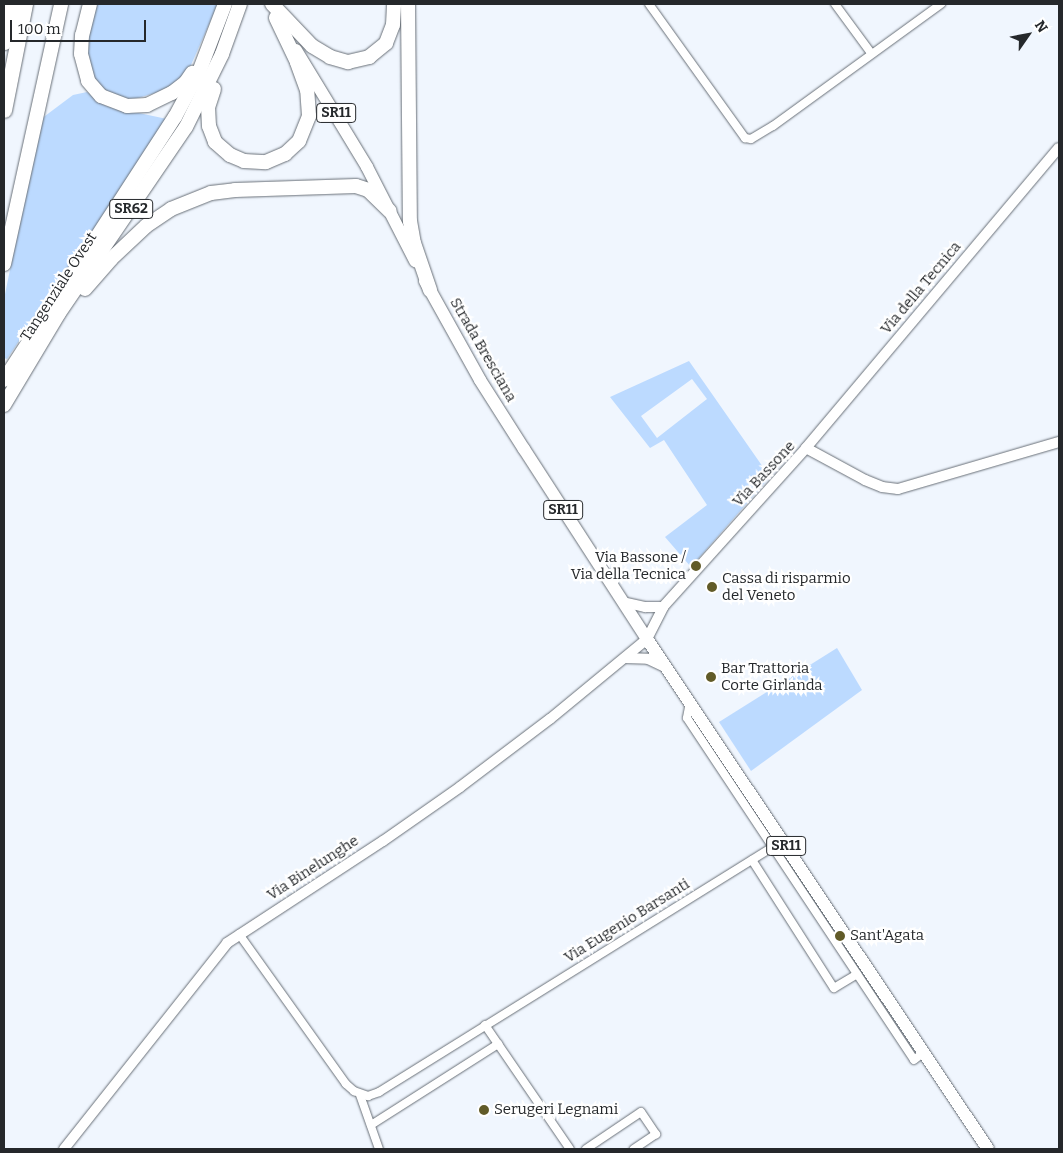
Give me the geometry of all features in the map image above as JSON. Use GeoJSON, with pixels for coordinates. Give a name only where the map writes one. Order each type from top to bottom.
{"type":"FeatureCollection","features":[{"type":"Feature","properties":{"kind":"highway"},"geometry":{"type":"LineString","coordinates":[[4,42],[11,4]]}},
{"type":"Feature","properties":{"kind":"highway"},"geometry":{"type":"LineString","coordinates":[[4,110],[24,4]]}},
{"type":"Feature","properties":{"kind":"highway"},"geometry":{"type":"LineString","coordinates":[[4,264],[61,4]]}},
{"type":"Feature","properties":{"kind":"highway"},"geometry":{"type":"LineString","coordinates":[[90,4],[82,35],[80,54],[88,81],[101,96],[110,102],[138,106],[156,102],[186,82],[194,70],[224,4]]}},
{"type":"Feature","properties":{"kind":"highway","name":"Tangenziale Ovest"},"geometry":{"type":"LineString","coordinates":[[4,380],[175,117],[199,72],[224,4]]}},
{"type":"Feature","properties":{"kind":"highway","name":"Tangenziale Ovest"},"geometry":{"type":"LineString","coordinates":[[4,405],[59,313],[186,128],[222,54],[240,4]]}},
{"type":"Feature","properties":{"kind":"highway"},"geometry":{"type":"LineString","coordinates":[[234,20],[208,107],[207,119],[212,137],[219,147],[237,159],[259,163],[278,158],[292,149],[304,134],[309,116],[304,79],[281,19],[272,4]]}},
{"type":"Feature","properties":{"kind":"highway"},"geometry":{"type":"LineString","coordinates":[[281,19],[321,53],[336,60],[355,61],[376,53],[386,43],[394,25],[394,4]]}},
{"type":"Feature","properties":{"kind":"highway"},"geometry":{"type":"LineString","coordinates":[[408,4],[410,212],[414,243],[430,290]]}},
{"type":"Feature","properties":{"kind":"highway"},"geometry":{"type":"LineString","coordinates":[[59,313],[75,300],[136,234],[171,209],[211,194],[235,190],[356,186],[368,190],[390,211]]}},
{"type":"Feature","properties":{"kind":"main road","name":"Strada Bresciana"},"geometry":{"type":"LineString","coordinates":[[266,4],[281,19],[342,123],[480,380],[647,639],[690,702],[702,731],[778,844],[924,1052],[988,1149]]}},
{"type":"Feature","properties":{"kind":"street"},"geometry":{"type":"LineString","coordinates":[[649,4],[746,138],[757,137],[941,4]]}},
{"type":"Feature","properties":{"kind":"street"},"geometry":{"type":"LineString","coordinates":[[835,4],[871,53]]}},
{"type":"Feature","properties":{"kind":"street","name":"Via della Tecnica"},"geometry":{"type":"LineString","coordinates":[[806,448],[1059,148]]}},
{"type":"Feature","properties":{"kind":"street","name":"Via Bassone"},"geometry":{"type":"LineString","coordinates":[[647,639],[663,607],[806,448],[865,480],[882,487],[898,489],[1059,442]]}},
{"type":"Feature","properties":{"kind":"street"},"geometry":{"type":"LineString","coordinates":[[623,602],[645,607],[663,607]]}},
{"type":"Feature","properties":{"kind":"street","name":"Via Binelunghe"},"geometry":{"type":"LineString","coordinates":[[64,1149],[227,943],[383,841],[460,786],[550,719],[647,639]]}},
{"type":"Feature","properties":{"kind":"street"},"geometry":{"type":"LineString","coordinates":[[625,658],[648,659],[669,669]]}},
{"type":"Feature","properties":{"kind":"street","name":"Via Eugenio Barsanti"},"geometry":{"type":"LineString","coordinates":[[360,1095],[368,1096],[379,1092],[778,844]]}},
{"type":"Feature","properties":{"kind":"street","name":"Strada Bresciana"},"geometry":{"type":"LineString","coordinates":[[778,844],[857,974],[914,1060],[924,1052]]}},
{"type":"Feature","properties":{"kind":"street"},"geometry":{"type":"LineString","coordinates":[[752,860],[834,988],[857,974]]}},
{"type":"Feature","properties":{"kind":"street"},"geometry":{"type":"LineString","coordinates":[[239,934],[346,1084],[360,1095],[379,1149]]}},
{"type":"Feature","properties":{"kind":"street"},"geometry":{"type":"LineString","coordinates":[[485,1025],[570,1149]]}},
{"type":"Feature","properties":{"kind":"street"},"geometry":{"type":"LineString","coordinates":[[370,1125],[498,1044]]}},
{"type":"Feature","properties":{"kind":"street"},"geometry":{"type":"LineString","coordinates":[[586,1149],[641,1112],[656,1134],[634,1149]]}},
{"type":"Feature","properties":{"kind":"shaded area"},"geometry":{"type":"Polygon","coordinates":[[[94,4],[218,4],[191,65],[181,79],[165,90],[128,101],[111,96],[93,80],[85,44],[94,4]]]}},
{"type":"Feature","properties":{"kind":"shaded area"},"geometry":{"type":"Polygon","coordinates":[[[87,92],[106,106],[167,119],[7,359],[4,358],[4,299],[41,119],[73,95],[87,92]]]}},
{"type":"Feature","properties":{"kind":"shaded area"},"geometry":{"type":"Polygon","coordinates":[[[689,361],[770,477],[691,567],[665,537],[707,505],[664,440],[650,448],[610,397],[689,361]],[[692,379],[641,416],[657,438],[707,399],[692,379]]]}},
{"type":"Feature","properties":{"kind":"shaded area"},"geometry":{"type":"Polygon","coordinates":[[[837,648],[862,690],[751,771],[719,722],[837,648]]]}},
{"type":"Feature","properties":{"kind":"place","name":"Via Bassone / Via della Tecnica"},"geometry":{"type":"Point","coordinates":[696,566]}},
{"type":"Feature","properties":{"kind":"place","name":"Cassa di risparmio del Veneto"},"geometry":{"type":"Point","coordinates":[712,587]}},
{"type":"Feature","properties":{"kind":"place","name":"Bar Trattoria Corte Girlanda"},"geometry":{"type":"Point","coordinates":[711,677]}},
{"type":"Feature","properties":{"kind":"place","name":"Sant'Agata"},"geometry":{"type":"Point","coordinates":[840,936]}},
{"type":"Feature","properties":{"kind":"place","name":"Serugeri Legnami"},"geometry":{"type":"Point","coordinates":[484,1110]}}]}
